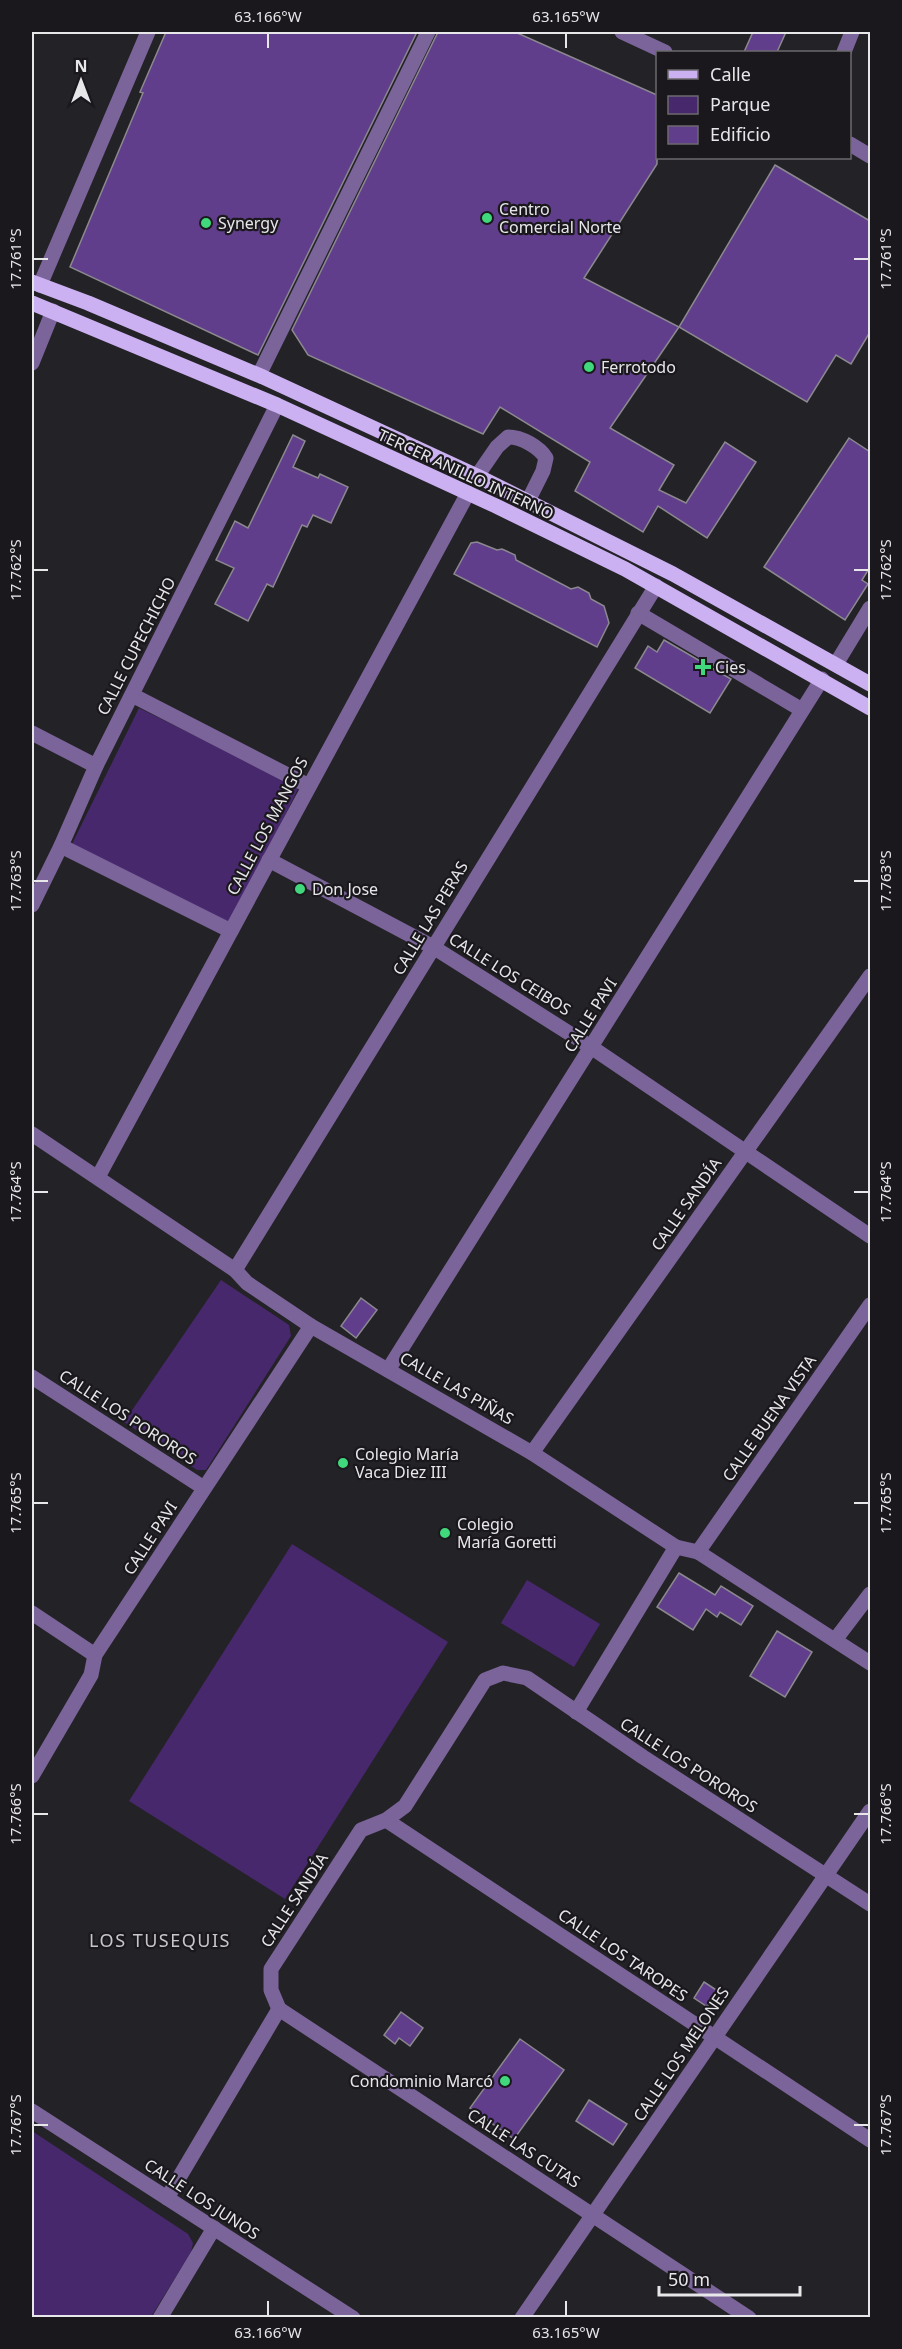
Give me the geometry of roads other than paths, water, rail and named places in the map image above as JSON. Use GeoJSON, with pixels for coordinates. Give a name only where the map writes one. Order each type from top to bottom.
{"type":"FeatureCollection","features":[{"type":"Feature","properties":{"kind":"main road","name":"TERCER ANILLO INTERNO"},"geometry":{"type":"LineString","coordinates":[[36,283],[259,375],[477,476],[673,574],[870,684]]}},
{"type":"Feature","properties":{"kind":"main road","name":"TERCER ANILLO INTERNO"},"geometry":{"type":"LineString","coordinates":[[32,303],[277,405],[468,493],[656,586],[870,708]]}},
{"type":"Feature","properties":{"kind":"street"},"geometry":{"type":"LineString","coordinates":[[36,283],[148,32]]}},
{"type":"Feature","properties":{"kind":"street"},"geometry":{"type":"LineString","coordinates":[[259,375],[428,32]]}},
{"type":"Feature","properties":{"kind":"street"},"geometry":{"type":"LineString","coordinates":[[622,32],[663,51]]}},
{"type":"Feature","properties":{"kind":"street"},"geometry":{"type":"LineString","coordinates":[[844,51],[852,32]]}},
{"type":"Feature","properties":{"kind":"street"},"geometry":{"type":"LineString","coordinates":[[851,145],[870,156]]}},
{"type":"Feature","properties":{"kind":"street"},"geometry":{"type":"LineString","coordinates":[[32,363],[52,311]]}},
{"type":"Feature","properties":{"kind":"street","name":"CALLE CUPECHICHO"},"geometry":{"type":"LineString","coordinates":[[32,905],[62,846],[96,766],[277,405]]}},
{"type":"Feature","properties":{"kind":"street"},"geometry":{"type":"LineString","coordinates":[[477,476],[497,447],[508,437],[522,438],[543,453],[546,458],[543,471],[528,501]]}},
{"type":"Feature","properties":{"kind":"street","name":"CALLE LOS MANGOS"},"geometry":{"type":"LineString","coordinates":[[98,1177],[468,493]]}},
{"type":"Feature","properties":{"kind":"street","name":"CALLE LAS PERAS"},"geometry":{"type":"LineString","coordinates":[[236,1270],[656,586]]}},
{"type":"Feature","properties":{"kind":"street"},"geometry":{"type":"LineString","coordinates":[[638,613],[802,710]]}},
{"type":"Feature","properties":{"kind":"street"},"geometry":{"type":"LineString","coordinates":[[836,664],[869,613]]}},
{"type":"Feature","properties":{"kind":"street","name":"CALLE PAVI"},"geometry":{"type":"LineString","coordinates":[[388,1370],[822,679]]}},
{"type":"Feature","properties":{"kind":"street"},"geometry":{"type":"LineString","coordinates":[[132,695],[309,786]]}},
{"type":"Feature","properties":{"kind":"street"},"geometry":{"type":"LineString","coordinates":[[32,732],[96,766]]}},
{"type":"Feature","properties":{"kind":"street"},"geometry":{"type":"LineString","coordinates":[[62,846],[231,932]]}},
{"type":"Feature","properties":{"kind":"street","name":"CALLE LOS CEIBOS"},"geometry":{"type":"LineString","coordinates":[[269,860],[433,947],[591,1047],[747,1150],[870,1236]]}},
{"type":"Feature","properties":{"kind":"street","name":"CALLE SANDÍA"},"geometry":{"type":"LineString","coordinates":[[532,1453],[870,976]]}},
{"type":"Feature","properties":{"kind":"street","name":"CALLE LAS PIÑAS"},"geometry":{"type":"LineString","coordinates":[[32,1134],[236,1270],[247,1282],[311,1326],[532,1453],[676,1547],[698,1552],[870,1663]]}},
{"type":"Feature","properties":{"kind":"street","name":"CALLE BUENA VISTA"},"geometry":{"type":"LineString","coordinates":[[698,1552],[870,1305]]}},
{"type":"Feature","properties":{"kind":"street","name":"CALLE PAVI"},"geometry":{"type":"LineString","coordinates":[[32,1776],[91,1675],[95,1655],[311,1326]]}},
{"type":"Feature","properties":{"kind":"street","name":"CALLE LOS POROROS"},"geometry":{"type":"LineString","coordinates":[[32,1377],[204,1488]]}},
{"type":"Feature","properties":{"kind":"street"},"geometry":{"type":"LineString","coordinates":[[576,1712],[676,1547]]}},
{"type":"Feature","properties":{"kind":"street"},"geometry":{"type":"LineString","coordinates":[[835,1641],[870,1594]]}},
{"type":"Feature","properties":{"kind":"street"},"geometry":{"type":"LineString","coordinates":[[32,1613],[95,1655]]}},
{"type":"Feature","properties":{"kind":"street","name":"CALLE LOS POROROS"},"geometry":{"type":"LineString","coordinates":[[484,1680],[503,1673],[527,1678],[870,1904]]}},
{"type":"Feature","properties":{"kind":"street","name":"CALLE SANDÍA"},"geometry":{"type":"LineString","coordinates":[[279,2009],[271,1990],[271,1969],[362,1830],[386,1820],[405,1806],[484,1680]]}},
{"type":"Feature","properties":{"kind":"street","name":"CALLE LOS MELONES"},"geometry":{"type":"LineString","coordinates":[[522,2318],[870,1810]]}},
{"type":"Feature","properties":{"kind":"street","name":"CALLE LOS TAROPES"},"geometry":{"type":"LineString","coordinates":[[386,1820],[870,2140]]}},
{"type":"Feature","properties":{"kind":"street"},"geometry":{"type":"LineString","coordinates":[[167,2198],[279,2009]]}},
{"type":"Feature","properties":{"kind":"street","name":"CALLE LAS CUTAS"},"geometry":{"type":"LineString","coordinates":[[279,2009],[749,2318]]}},
{"type":"Feature","properties":{"kind":"street","name":"CALLE LOS JUNOS"},"geometry":{"type":"LineString","coordinates":[[32,2111],[353,2318]]}},
{"type":"Feature","properties":{"kind":"street"},"geometry":{"type":"LineString","coordinates":[[160,2318],[214,2228]]}},
{"type":"Feature","properties":{"kind":"place","name":"Centro Comercial Norte"},"geometry":{"type":"Point","coordinates":[487,218]}},
{"type":"Feature","properties":{"kind":"place","name":"Synergy"},"geometry":{"type":"Point","coordinates":[206,223]}},
{"type":"Feature","properties":{"kind":"place","name":"Ferrotodo"},"geometry":{"type":"Point","coordinates":[589,367]}},
{"type":"Feature","properties":{"kind":"place","name":"Cies"},"geometry":{"type":"Point","coordinates":[703,667]}},
{"type":"Feature","properties":{"kind":"place","name":"Don Jose"},"geometry":{"type":"Point","coordinates":[300,889]}},
{"type":"Feature","properties":{"kind":"place","name":"Colegio María Vaca Diez III"},"geometry":{"type":"Point","coordinates":[343,1463]}},
{"type":"Feature","properties":{"kind":"place","name":"Colegio María Goretti"},"geometry":{"type":"Point","coordinates":[445,1533]}},
{"type":"Feature","properties":{"kind":"place","name":"Condominio Marcó"},"geometry":{"type":"Point","coordinates":[505,2081]}},
{"type":"Feature","properties":{"kind":"district","name":"LOS TUSEQUIS"},"geometry":{"type":"Point","coordinates":[160,1941]}}]}
